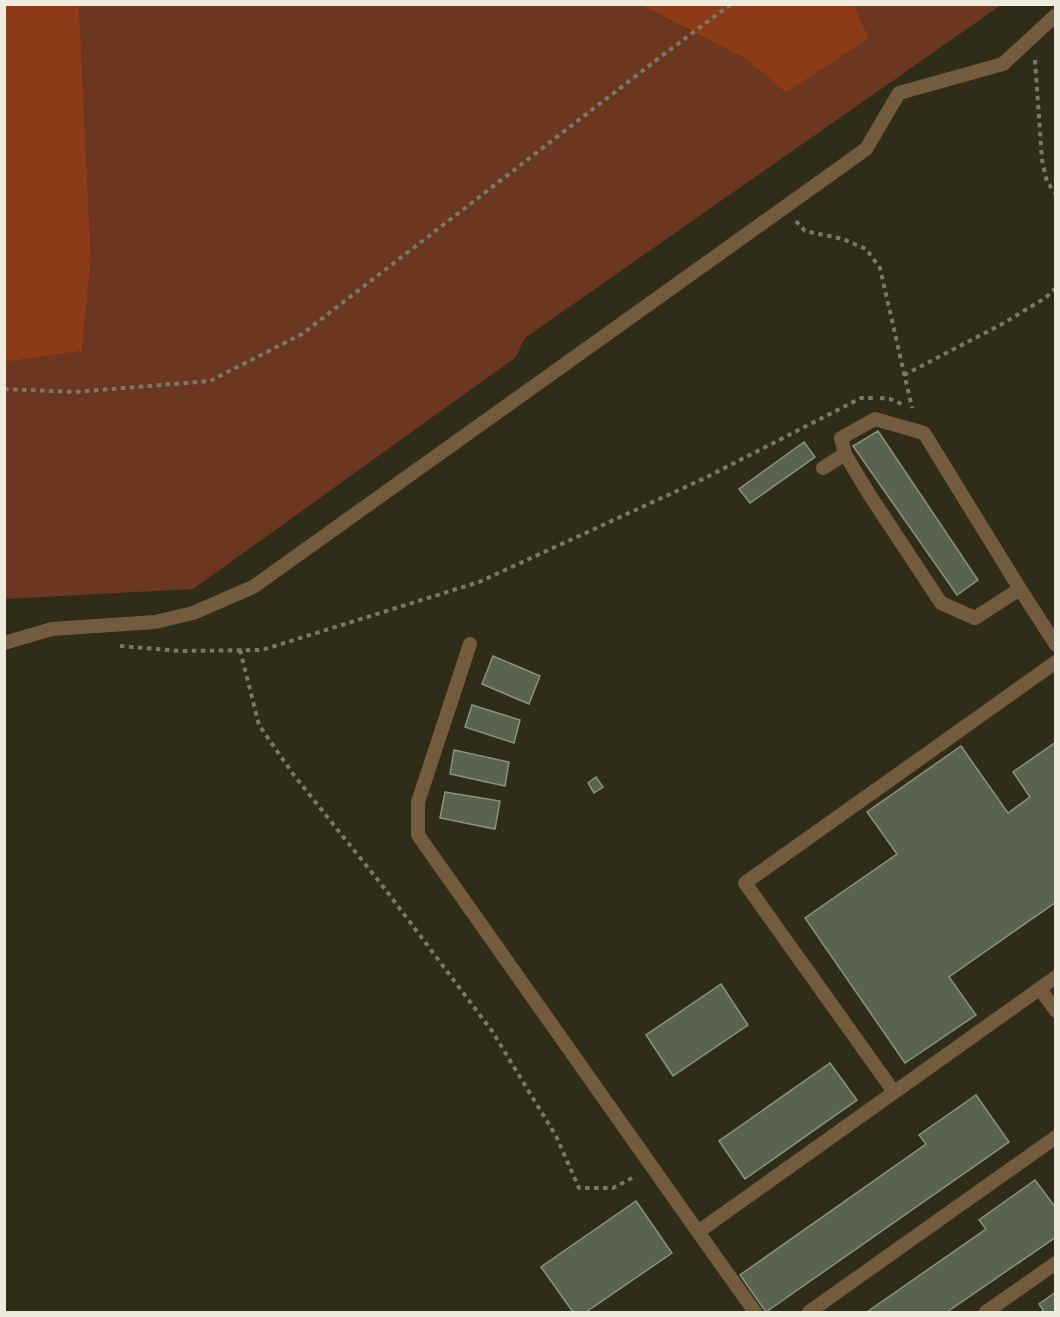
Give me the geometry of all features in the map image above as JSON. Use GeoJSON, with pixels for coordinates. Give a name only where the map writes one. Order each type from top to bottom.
{"type":"FeatureCollection","features":[{"type":"Feature","properties":{"kind":"lane"},"geometry":{"type":"LineString","coordinates":[[4,643],[52,629],[155,622],[193,613],[253,587],[866,149],[899,93],[1003,64],[1056,15]]}},
{"type":"Feature","properties":{"kind":"lane"},"geometry":{"type":"LineString","coordinates":[[1020,589],[975,618],[941,603],[875,504],[845,454],[841,438],[875,419],[924,433],[1056,645]]}},
{"type":"Feature","properties":{"kind":"lane"},"geometry":{"type":"LineString","coordinates":[[823,468],[845,454]]}},
{"type":"Feature","properties":{"kind":"lane"},"geometry":{"type":"LineString","coordinates":[[470,644],[418,802],[418,835],[755,1312]]}},
{"type":"Feature","properties":{"kind":"lane"},"geometry":{"type":"LineString","coordinates":[[894,1092],[745,883],[1056,662]]}},
{"type":"Feature","properties":{"kind":"lane"},"geometry":{"type":"LineString","coordinates":[[698,1232],[1056,977]]}},
{"type":"Feature","properties":{"kind":"lane"},"geometry":{"type":"LineString","coordinates":[[1040,988],[1056,1011]]}},
{"type":"Feature","properties":{"kind":"lane"},"geometry":{"type":"LineString","coordinates":[[809,1312],[1056,1137]]}},
{"type":"Feature","properties":{"kind":"lane"},"geometry":{"type":"LineString","coordinates":[[986,1312],[1056,1263]]}},
{"type":"Feature","properties":{"kind":"path"},"geometry":{"type":"LineString","coordinates":[[4,389],[75,392],[210,381],[302,334],[731,4]]}},
{"type":"Feature","properties":{"kind":"path"},"geometry":{"type":"LineString","coordinates":[[1034,36],[1041,160],[1047,182],[1056,194]]}},
{"type":"Feature","properties":{"kind":"path"},"geometry":{"type":"LineString","coordinates":[[784,208],[805,231],[843,239],[866,249],[880,268],[912,408],[924,433]]}},
{"type":"Feature","properties":{"kind":"path"},"geometry":{"type":"LineString","coordinates":[[904,375],[1004,323],[1045,298],[1056,288]]}},
{"type":"Feature","properties":{"kind":"path"},"geometry":{"type":"LineString","coordinates":[[109,645],[180,651],[262,650],[479,582],[705,478],[861,398],[890,399],[912,408]]}},
{"type":"Feature","properties":{"kind":"path"},"geometry":{"type":"LineString","coordinates":[[240,650],[259,725],[293,774],[385,889],[492,1031],[556,1136],[579,1188],[613,1188],[653,1167]]}},
{"type":"Feature","properties":{"kind":"shaded area"},"geometry":{"type":"Polygon","coordinates":[[[5,4],[79,5],[91,258],[82,351],[5,362],[5,4]]]}},
{"type":"Feature","properties":{"kind":"shaded area"},"geometry":{"type":"Polygon","coordinates":[[[79,5],[641,5],[746,59],[786,93],[869,38],[854,5],[1001,5],[525,338],[515,358],[193,589],[5,599],[5,362],[82,351],[91,257],[79,5]]]}},
{"type":"Feature","properties":{"kind":"shaded area"},"geometry":{"type":"Polygon","coordinates":[[[641,5],[854,5],[869,38],[786,93],[746,59],[641,5]]]}},
{"type":"Feature","properties":{"kind":"building"},"geometry":{"type":"Polygon","coordinates":[[[878,431],[978,580],[957,595],[853,446],[878,431]]]}},
{"type":"Feature","properties":{"kind":"building"},"geometry":{"type":"Polygon","coordinates":[[[804,442],[815,457],[750,503],[739,489],[804,442]]]}},
{"type":"Feature","properties":{"kind":"building"},"geometry":{"type":"Polygon","coordinates":[[[493,656],[540,676],[529,704],[482,684],[493,656]]]}},
{"type":"Feature","properties":{"kind":"building"},"geometry":{"type":"Polygon","coordinates":[[[472,705],[520,720],[514,743],[465,727],[472,705]]]}},
{"type":"Feature","properties":{"kind":"building"},"geometry":{"type":"Polygon","coordinates":[[[1056,742],[1056,902],[949,977],[976,1015],[905,1063],[805,918],[897,854],[867,812],[961,746],[1008,813],[1030,797],[1013,772],[1056,742]]]}},
{"type":"Feature","properties":{"kind":"building"},"geometry":{"type":"Polygon","coordinates":[[[454,750],[509,762],[505,786],[450,774],[454,750]]]}},
{"type":"Feature","properties":{"kind":"building"},"geometry":{"type":"Polygon","coordinates":[[[596,777],[603,787],[594,793],[588,783],[596,777]]]}},
{"type":"Feature","properties":{"kind":"building"},"geometry":{"type":"Polygon","coordinates":[[[445,792],[500,801],[495,829],[440,818],[445,792]]]}},
{"type":"Feature","properties":{"kind":"building"},"geometry":{"type":"Polygon","coordinates":[[[721,984],[748,1025],[673,1076],[646,1035],[721,984]]]}},
{"type":"Feature","properties":{"kind":"building"},"geometry":{"type":"Polygon","coordinates":[[[830,1063],[857,1100],[745,1179],[719,1141],[830,1063]]]}},
{"type":"Feature","properties":{"kind":"building"},"geometry":{"type":"Polygon","coordinates":[[[976,1095],[1009,1142],[766,1312],[740,1275],[926,1144],[919,1135],[976,1095]]]}},
{"type":"Feature","properties":{"kind":"building"},"geometry":{"type":"Polygon","coordinates":[[[1035,1180],[1056,1208],[1056,1237],[947,1312],[867,1312],[986,1229],[979,1220],[1035,1180]]]}},
{"type":"Feature","properties":{"kind":"building"},"geometry":{"type":"Polygon","coordinates":[[[636,1201],[672,1253],[586,1312],[573,1312],[541,1267],[636,1201]]]}},
{"type":"Feature","properties":{"kind":"building"},"geometry":{"type":"Polygon","coordinates":[[[1056,1292],[1056,1312],[1044,1312],[1039,1304],[1056,1292]]]}}]}
